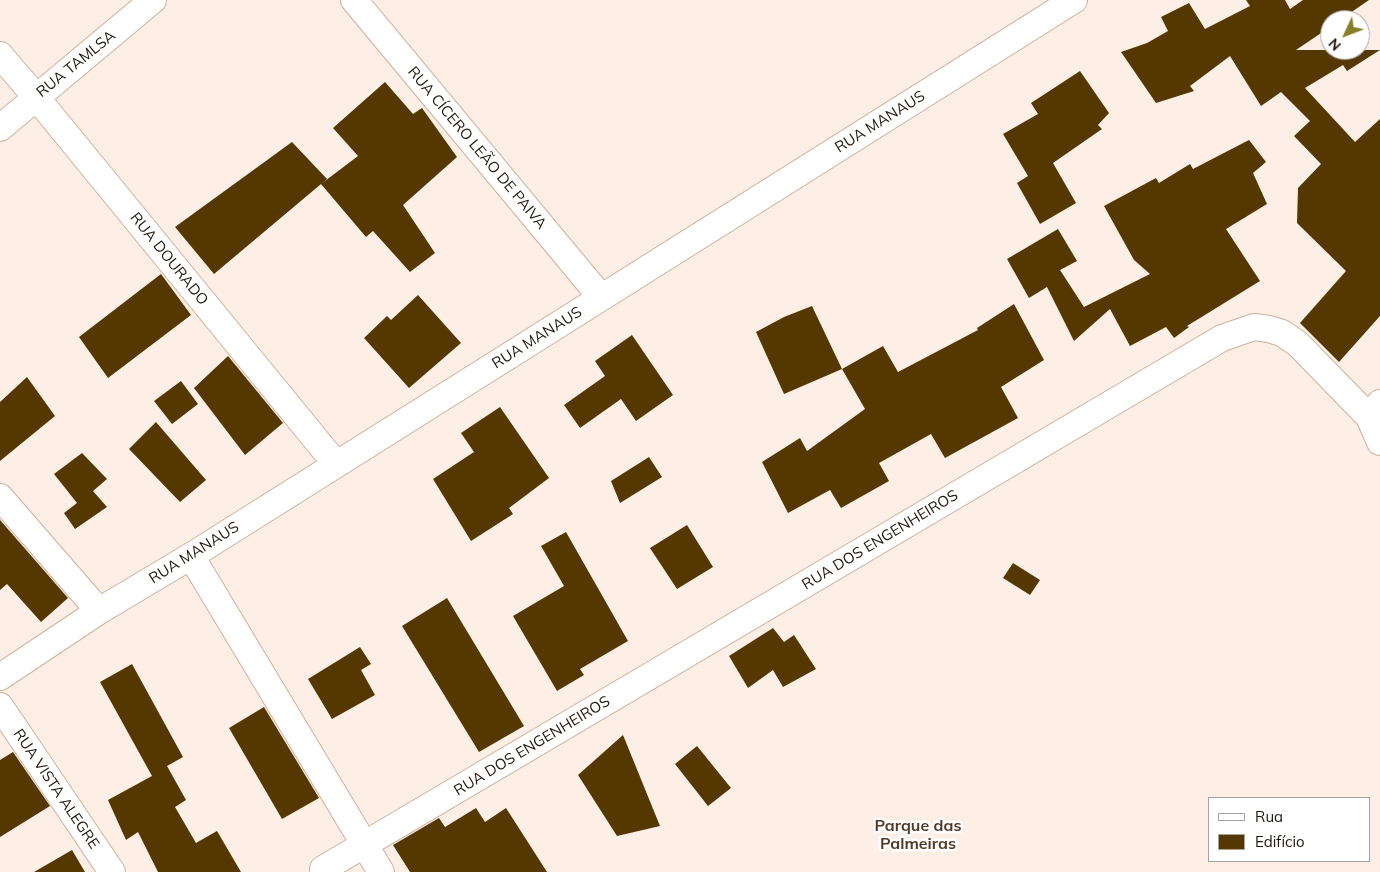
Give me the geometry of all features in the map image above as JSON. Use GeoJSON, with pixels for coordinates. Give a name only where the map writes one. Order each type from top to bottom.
{"type":"FeatureCollection","features":[{"type":"Feature","properties":{"kind":"street","name":"RUA TAMLSA"},"geometry":{"type":"LineString","coordinates":[[0,128],[36,96],[154,0]]}},
{"type":"Feature","properties":{"kind":"street","name":"RUA CÍCERO LEÃO DE PAIVA"},"geometry":{"type":"LineString","coordinates":[[354,0],[601,297]]}},
{"type":"Feature","properties":{"kind":"street","name":"RUA MANAUS"},"geometry":{"type":"LineString","coordinates":[[0,677],[99,611],[191,556],[1074,0]]}},
{"type":"Feature","properties":{"kind":"street","name":"RUA DOURADO"},"geometry":{"type":"LineString","coordinates":[[0,55],[36,96],[336,464]]}},
{"type":"Feature","properties":{"kind":"street","name":"RUA DOS ENGENHEIROS"},"geometry":{"type":"LineString","coordinates":[[323,869],[1222,338],[1254,327],[1269,328],[1282,333],[1298,344],[1374,410]]}},
{"type":"Feature","properties":{"kind":"street"},"geometry":{"type":"LineString","coordinates":[[1374,410],[1380,442]]}},
{"type":"Feature","properties":{"kind":"street"},"geometry":{"type":"LineString","coordinates":[[0,497],[99,611]]}},
{"type":"Feature","properties":{"kind":"street"},"geometry":{"type":"LineString","coordinates":[[191,556],[380,872]]}},
{"type":"Feature","properties":{"kind":"street","name":"RUA VISTA ALEGRE"},"geometry":{"type":"LineString","coordinates":[[0,706],[112,872]]}},
{"type":"Feature","properties":{"kind":"building"},"geometry":{"type":"Polygon","coordinates":[[[1246,0],[1285,0],[1290,9],[1303,0],[1369,0],[1354,10],[1320,10],[1320,34],[1296,50],[1320,50],[1320,60],[1364,60],[1347,71],[1343,65],[1305,88],[1355,142],[1380,119],[1380,316],[1339,362],[1300,323],[1346,271],[1297,223],[1298,188],[1321,164],[1294,136],[1310,121],[1281,92],[1261,106],[1230,56],[1190,86],[1194,91],[1156,103],[1121,52],[1147,43],[1168,31],[1161,17],[1189,3],[1205,29],[1250,6],[1246,0]]]}},
{"type":"Feature","properties":{"kind":"building"},"geometry":{"type":"Polygon","coordinates":[[[1370,50],[1380,50],[1370,56],[1370,50]]]}},
{"type":"Feature","properties":{"kind":"building"},"geometry":{"type":"Polygon","coordinates":[[[1080,71],[1109,113],[1098,125],[1102,129],[1053,163],[1076,203],[1040,224],[1017,183],[1028,176],[1003,134],[1038,114],[1031,103],[1080,71]]]}},
{"type":"Feature","properties":{"kind":"building"},"geometry":{"type":"Polygon","coordinates":[[[385,82],[413,114],[422,108],[457,157],[403,205],[435,253],[410,272],[373,231],[366,237],[321,184],[358,156],[333,128],[385,82]]]}},
{"type":"Feature","properties":{"kind":"building"},"geometry":{"type":"Polygon","coordinates":[[[1249,140],[1266,162],[1253,173],[1267,204],[1226,229],[1260,281],[1187,326],[1189,327],[1174,338],[1166,327],[1130,346],[1110,309],[1074,341],[1047,287],[1029,298],[1007,259],[1058,229],[1077,261],[1060,270],[1084,307],[1150,274],[1134,260],[1104,206],[1156,178],[1159,183],[1190,164],[1193,169],[1249,140]]]}},
{"type":"Feature","properties":{"kind":"building"},"geometry":{"type":"Polygon","coordinates":[[[292,142],[327,179],[214,274],[175,227],[292,142]]]}},
{"type":"Feature","properties":{"kind":"building"},"geometry":{"type":"Polygon","coordinates":[[[161,274],[191,315],[108,378],[79,337],[161,274]]]}},
{"type":"Feature","properties":{"kind":"building"},"geometry":{"type":"Polygon","coordinates":[[[418,295],[461,343],[409,388],[364,338],[387,316],[391,320],[418,295]]]}},
{"type":"Feature","properties":{"kind":"building"},"geometry":{"type":"Polygon","coordinates":[[[1014,304],[1044,360],[1001,387],[1018,418],[945,458],[931,434],[879,463],[889,481],[841,508],[830,490],[788,513],[762,462],[800,438],[807,451],[865,409],[842,369],[883,346],[898,372],[978,330],[977,328],[1014,304]]]}},
{"type":"Feature","properties":{"kind":"building"},"geometry":{"type":"Polygon","coordinates":[[[812,306],[842,369],[784,394],[756,332],[784,317],[812,306]]]}},
{"type":"Feature","properties":{"kind":"building"},"geometry":{"type":"Polygon","coordinates":[[[632,335],[673,395],[636,421],[621,399],[580,428],[564,405],[605,376],[595,361],[632,335]]]}},
{"type":"Feature","properties":{"kind":"building"},"geometry":{"type":"Polygon","coordinates":[[[228,356],[283,423],[245,455],[194,388],[228,356]]]}},
{"type":"Feature","properties":{"kind":"building"},"geometry":{"type":"Polygon","coordinates":[[[27,377],[55,416],[0,461],[0,402],[27,377]]]}},
{"type":"Feature","properties":{"kind":"building"},"geometry":{"type":"Polygon","coordinates":[[[181,381],[198,404],[172,424],[154,401],[181,381]]]}},
{"type":"Feature","properties":{"kind":"building"},"geometry":{"type":"Polygon","coordinates":[[[500,407],[549,478],[509,508],[513,514],[471,541],[433,479],[474,452],[461,433],[500,407]]]}},
{"type":"Feature","properties":{"kind":"building"},"geometry":{"type":"Polygon","coordinates":[[[156,422],[206,480],[180,502],[129,449],[156,422]]]}},
{"type":"Feature","properties":{"kind":"building"},"geometry":{"type":"Polygon","coordinates":[[[82,453],[107,479],[93,491],[107,507],[75,529],[64,513],[77,503],[54,474],[82,453]]]}},
{"type":"Feature","properties":{"kind":"building"},"geometry":{"type":"Polygon","coordinates":[[[649,457],[662,477],[620,503],[611,481],[649,457]]]}},
{"type":"Feature","properties":{"kind":"building"},"geometry":{"type":"Polygon","coordinates":[[[0,520],[68,598],[41,622],[7,584],[0,590],[0,520]]]}},
{"type":"Feature","properties":{"kind":"building"},"geometry":{"type":"Polygon","coordinates":[[[687,525],[713,567],[677,589],[650,548],[687,525]]]}},
{"type":"Feature","properties":{"kind":"building"},"geometry":{"type":"Polygon","coordinates":[[[566,532],[628,641],[580,669],[584,675],[557,691],[513,616],[564,586],[541,546],[566,532]]]}},
{"type":"Feature","properties":{"kind":"building"},"geometry":{"type":"Polygon","coordinates":[[[1013,563],[1040,580],[1030,595],[1003,578],[1013,563]]]}},
{"type":"Feature","properties":{"kind":"building"},"geometry":{"type":"Polygon","coordinates":[[[447,598],[524,726],[479,752],[402,626],[447,598]]]}},
{"type":"Feature","properties":{"kind":"building"},"geometry":{"type":"Polygon","coordinates":[[[773,628],[784,642],[794,635],[816,669],[783,687],[773,670],[748,688],[729,656],[773,628]]]}},
{"type":"Feature","properties":{"kind":"building"},"geometry":{"type":"Polygon","coordinates":[[[360,647],[371,664],[361,670],[375,695],[332,719],[308,679],[360,647]]]}},
{"type":"Feature","properties":{"kind":"building"},"geometry":{"type":"Polygon","coordinates":[[[132,664],[183,757],[167,766],[186,800],[175,807],[196,843],[217,831],[241,872],[158,872],[138,832],[126,840],[108,800],[152,776],[100,682],[132,664]]]}},
{"type":"Feature","properties":{"kind":"building"},"geometry":{"type":"Polygon","coordinates":[[[264,707],[319,798],[282,819],[229,728],[264,707]]]}},
{"type":"Feature","properties":{"kind":"building"},"geometry":{"type":"Polygon","coordinates":[[[623,735],[660,826],[617,836],[578,775],[623,735]]]}},
{"type":"Feature","properties":{"kind":"building"},"geometry":{"type":"Polygon","coordinates":[[[697,746],[731,788],[708,806],[675,764],[697,746]]]}},
{"type":"Feature","properties":{"kind":"building"},"geometry":{"type":"Polygon","coordinates":[[[13,752],[50,806],[0,837],[0,760],[13,752]]]}},
{"type":"Feature","properties":{"kind":"building"},"geometry":{"type":"Polygon","coordinates":[[[476,808],[485,822],[506,808],[547,872],[410,872],[393,845],[439,818],[445,827],[476,808]]]}},
{"type":"Feature","properties":{"kind":"building"},"geometry":{"type":"Polygon","coordinates":[[[72,850],[85,872],[34,872],[72,850]]]}},
{"type":"Feature","properties":{"kind":"district","name":"Parque das Palmeiras"},"geometry":{"type":"Point","coordinates":[918,835]}}]}
